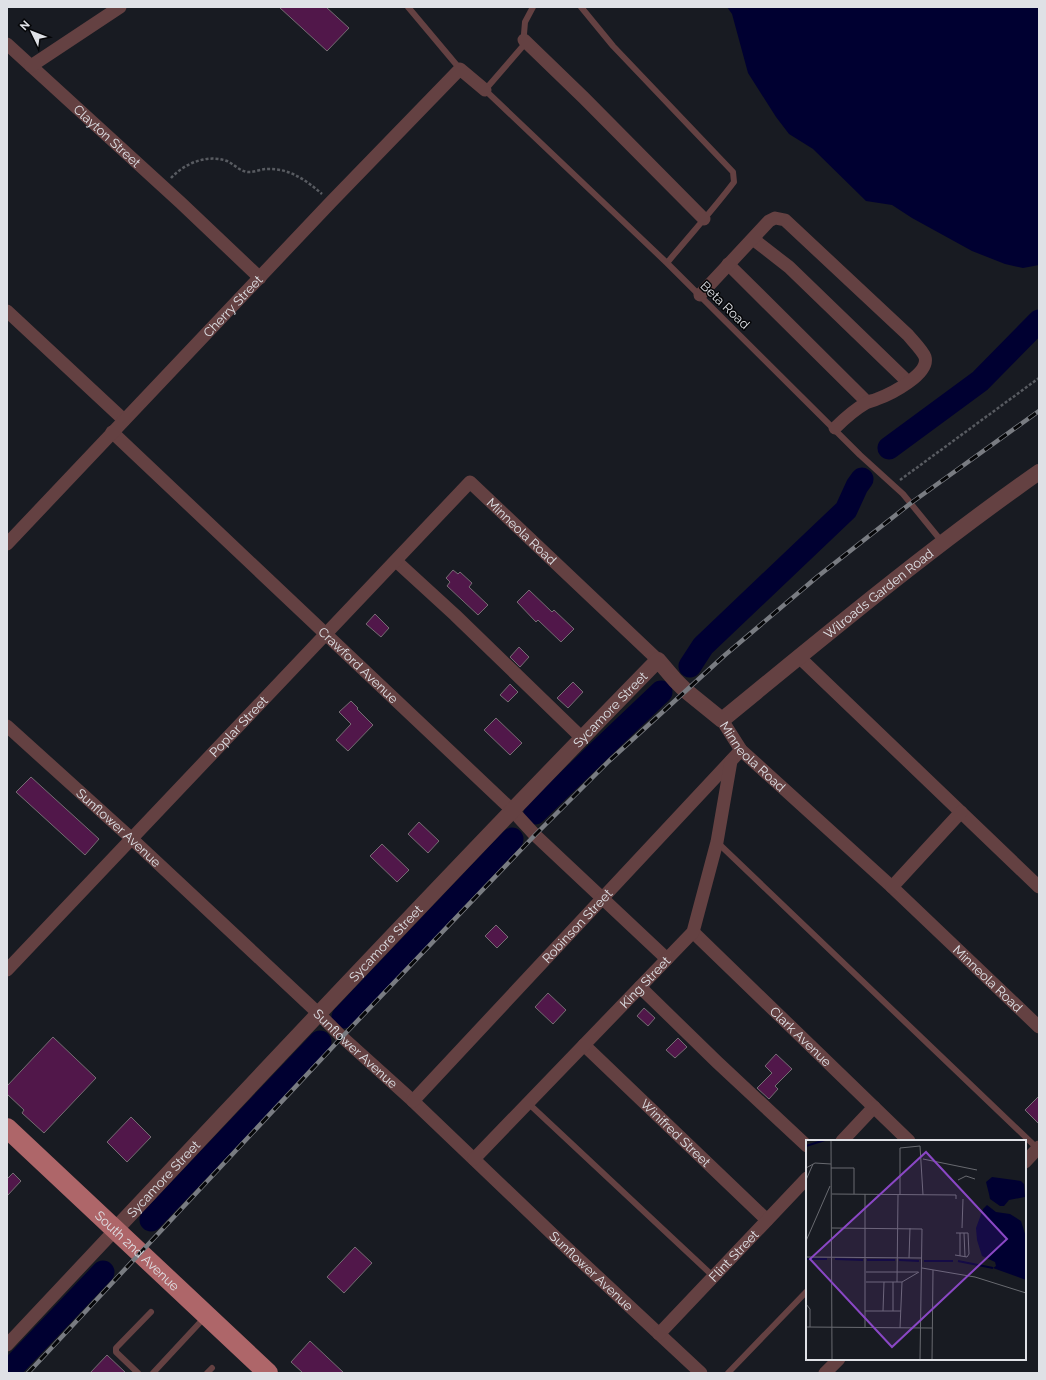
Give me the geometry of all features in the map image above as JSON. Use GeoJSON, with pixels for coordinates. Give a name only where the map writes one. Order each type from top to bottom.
{"type":"FeatureCollection","features":[{"type":"Feature","properties":{"kind":"main road","name":"South 2nd Avenue"},"geometry":{"type":"LineString","coordinates":[[7,1128],[261,1369]]}},
{"type":"Feature","properties":{"kind":"street"},"geometry":{"type":"LineString","coordinates":[[32,66],[120,7]]}},
{"type":"Feature","properties":{"kind":"street"},"geometry":{"type":"LineString","coordinates":[[524,40],[704,219]]}},
{"type":"Feature","properties":{"kind":"street","name":"Clayton Street"},"geometry":{"type":"LineString","coordinates":[[7,44],[260,278]]}},
{"type":"Feature","properties":{"kind":"street"},"geometry":{"type":"LineString","coordinates":[[460,69],[485,90]]}},
{"type":"Feature","properties":{"kind":"street","name":"Cherry Street"},"geometry":{"type":"LineString","coordinates":[[7,544],[331,202],[460,69]]}},
{"type":"Feature","properties":{"kind":"street"},"geometry":{"type":"LineString","coordinates":[[700,295],[769,221],[775,218],[785,220],[908,334],[925,357],[924,366],[916,377],[898,389],[878,399],[867,402],[835,428]]}},
{"type":"Feature","properties":{"kind":"street"},"geometry":{"type":"LineString","coordinates":[[752,239],[789,267],[908,382]]}},
{"type":"Feature","properties":{"kind":"street"},"geometry":{"type":"LineString","coordinates":[[728,264],[867,402]]}},
{"type":"Feature","properties":{"kind":"street"},"geometry":{"type":"LineString","coordinates":[[7,311],[124,420]]}},
{"type":"Feature","properties":{"kind":"street","name":"Crawford Avenue"},"geometry":{"type":"LineString","coordinates":[[112,432],[512,810],[535,835],[666,959]]}},
{"type":"Feature","properties":{"kind":"street","name":"Wilroads Garden Road"},"geometry":{"type":"LineString","coordinates":[[722,720],[943,542],[1039,472]]}},
{"type":"Feature","properties":{"kind":"street","name":"Poplar Street"},"geometry":{"type":"LineString","coordinates":[[7,970],[470,482]]}},
{"type":"Feature","properties":{"kind":"street","name":"Minneola Road"},"geometry":{"type":"LineString","coordinates":[[470,482],[658,660],[685,690],[722,720],[741,750],[892,887],[1039,1027]]}},
{"type":"Feature","properties":{"kind":"street"},"geometry":{"type":"LineString","coordinates":[[396,561],[455,615],[582,738]]}},
{"type":"Feature","properties":{"kind":"street"},"geometry":{"type":"LineString","coordinates":[[799,657],[1039,887]]}},
{"type":"Feature","properties":{"kind":"street","name":"Sycamore Street"},"geometry":{"type":"LineString","coordinates":[[116,1230],[318,1013],[658,660]]}},
{"type":"Feature","properties":{"kind":"street","name":"Sunflower Avenue"},"geometry":{"type":"LineString","coordinates":[[7,726],[132,839],[342,1037],[413,1101],[569,1250],[701,1373]]}},
{"type":"Feature","properties":{"kind":"street","name":"Robinson Street"},"geometry":{"type":"LineString","coordinates":[[413,1101],[741,750]]}},
{"type":"Feature","properties":{"kind":"street"},"geometry":{"type":"LineString","coordinates":[[693,932],[717,842],[731,761]]}},
{"type":"Feature","properties":{"kind":"street"},"geometry":{"type":"LineString","coordinates":[[892,887],[961,812]]}},
{"type":"Feature","properties":{"kind":"street","name":"King Street"},"geometry":{"type":"LineString","coordinates":[[474,1159],[693,932]]}},
{"type":"Feature","properties":{"kind":"street","name":"Clark Avenue"},"geometry":{"type":"LineString","coordinates":[[693,932],[908,1140]]}},
{"type":"Feature","properties":{"kind":"street"},"geometry":{"type":"LineString","coordinates":[[640,986],[717,1062],[806,1145]]}},
{"type":"Feature","properties":{"kind":"street","name":"Winifred Street"},"geometry":{"type":"LineString","coordinates":[[584,1045],[767,1220]]}},
{"type":"Feature","properties":{"kind":"street"},"geometry":{"type":"LineString","coordinates":[[843,1140],[874,1107]]}},
{"type":"Feature","properties":{"kind":"street"},"geometry":{"type":"LineString","coordinates":[[1026,1161],[1038,1148]]}},
{"type":"Feature","properties":{"kind":"street","name":"Flint Street"},"geometry":{"type":"LineString","coordinates":[[659,1334],[806,1179]]}},
{"type":"Feature","properties":{"kind":"street"},"geometry":{"type":"LineString","coordinates":[[7,1345],[116,1230]]}},
{"type":"Feature","properties":{"kind":"street"},"geometry":{"type":"LineString","coordinates":[[825,1373],[838,1360]]}},
{"type":"Feature","properties":{"kind":"lane"},"geometry":{"type":"LineString","coordinates":[[408,7],[460,69]]}},
{"type":"Feature","properties":{"kind":"lane"},"geometry":{"type":"LineString","coordinates":[[485,90],[523,46],[526,22],[533,7]]}},
{"type":"Feature","properties":{"kind":"lane"},"geometry":{"type":"LineString","coordinates":[[581,7],[613,46],[733,172],[734,182],[667,263]]}},
{"type":"Feature","properties":{"kind":"lane","name":"Beta Road"},"geometry":{"type":"LineString","coordinates":[[485,90],[667,263],[860,454],[903,494],[943,542]]}},
{"type":"Feature","properties":{"kind":"lane"},"geometry":{"type":"LineString","coordinates":[[717,842],[1038,1148]]}},
{"type":"Feature","properties":{"kind":"lane"},"geometry":{"type":"LineString","coordinates":[[528,1103],[714,1277]]}},
{"type":"Feature","properties":{"kind":"lane"},"geometry":{"type":"LineString","coordinates":[[728,1373],[806,1292]]}},
{"type":"Feature","properties":{"kind":"lane"},"geometry":{"type":"LineString","coordinates":[[138,1373],[116,1352],[116,1348],[151,1312]]}},
{"type":"Feature","properties":{"kind":"lane"},"geometry":{"type":"LineString","coordinates":[[153,1373],[206,1316]]}},
{"type":"Feature","properties":{"kind":"lane"},"geometry":{"type":"LineString","coordinates":[[207,1373],[212,1368]]}},
{"type":"Feature","properties":{"kind":"path"},"geometry":{"type":"LineString","coordinates":[[163,187],[185,166],[207,158],[227,161],[239,169],[248,172],[268,169],[288,172],[305,179],[331,202]]}},
{"type":"Feature","properties":{"kind":"path"},"geometry":{"type":"LineString","coordinates":[[893,485],[1039,378]]}},
{"type":"Feature","properties":{"kind":"shaded area"},"geometry":{"type":"Polygon","coordinates":[[[727,7],[1039,7],[1039,265],[1023,268],[1005,264],[972,251],[912,218],[892,205],[866,201],[813,149],[789,134],[776,117],[748,73],[732,14],[727,7]]]}},
{"type":"Feature","properties":{"kind":"building"},"geometry":{"type":"Polygon","coordinates":[[[279,7],[326,7],[349,28],[327,51],[279,7]]]}},
{"type":"Feature","properties":{"kind":"building"},"geometry":{"type":"Polygon","coordinates":[[[453,570],[458,574],[460,572],[472,583],[469,587],[488,605],[478,615],[447,586],[450,582],[446,578],[453,570]]]}},
{"type":"Feature","properties":{"kind":"building"},"geometry":{"type":"Polygon","coordinates":[[[529,590],[552,612],[554,610],[574,629],[561,642],[538,620],[536,622],[517,602],[529,590]]]}},
{"type":"Feature","properties":{"kind":"building"},"geometry":{"type":"Polygon","coordinates":[[[375,614],[389,628],[381,637],[366,624],[375,614]]]}},
{"type":"Feature","properties":{"kind":"building"},"geometry":{"type":"Polygon","coordinates":[[[519,647],[529,657],[520,667],[510,657],[519,647]]]}},
{"type":"Feature","properties":{"kind":"building"},"geometry":{"type":"Polygon","coordinates":[[[573,682],[583,692],[568,708],[557,698],[573,682]]]}},
{"type":"Feature","properties":{"kind":"building"},"geometry":{"type":"Polygon","coordinates":[[[510,684],[518,692],[508,702],[500,695],[510,684]]]}},
{"type":"Feature","properties":{"kind":"building"},"geometry":{"type":"Polygon","coordinates":[[[351,701],[373,725],[348,751],[336,740],[351,724],[339,712],[351,701]]]}},
{"type":"Feature","properties":{"kind":"building"},"geometry":{"type":"Polygon","coordinates":[[[496,718],[522,743],[510,755],[484,730],[496,718]]]}},
{"type":"Feature","properties":{"kind":"building"},"geometry":{"type":"Polygon","coordinates":[[[31,777],[99,839],[85,855],[16,792],[31,777]]]}},
{"type":"Feature","properties":{"kind":"building"},"geometry":{"type":"Polygon","coordinates":[[[419,822],[439,841],[428,853],[408,834],[419,822]]]}},
{"type":"Feature","properties":{"kind":"building"},"geometry":{"type":"Polygon","coordinates":[[[382,844],[409,870],[397,882],[370,856],[382,844]]]}},
{"type":"Feature","properties":{"kind":"building"},"geometry":{"type":"Polygon","coordinates":[[[496,925],[508,937],[497,948],[485,936],[496,925]]]}},
{"type":"Feature","properties":{"kind":"building"},"geometry":{"type":"Polygon","coordinates":[[[548,993],[566,1010],[553,1024],[535,1007],[548,993]]]}},
{"type":"Feature","properties":{"kind":"building"},"geometry":{"type":"Polygon","coordinates":[[[644,1008],[655,1018],[648,1026],[637,1016],[644,1008]]]}},
{"type":"Feature","properties":{"kind":"building"},"geometry":{"type":"Polygon","coordinates":[[[53,1037],[96,1078],[44,1133],[22,1113],[24,1110],[7,1094],[7,1086],[53,1037]]]}},
{"type":"Feature","properties":{"kind":"building"},"geometry":{"type":"Polygon","coordinates":[[[678,1038],[687,1047],[675,1058],[666,1050],[678,1038]]]}},
{"type":"Feature","properties":{"kind":"building"},"geometry":{"type":"Polygon","coordinates":[[[776,1054],[792,1069],[775,1086],[778,1089],[769,1099],[757,1088],[772,1073],[765,1066],[776,1054]]]}},
{"type":"Feature","properties":{"kind":"building"},"geometry":{"type":"Polygon","coordinates":[[[1039,1096],[1039,1124],[1025,1110],[1039,1096]]]}},
{"type":"Feature","properties":{"kind":"building"},"geometry":{"type":"Polygon","coordinates":[[[131,1117],[151,1137],[127,1162],[107,1142],[131,1117]]]}},
{"type":"Feature","properties":{"kind":"building"},"geometry":{"type":"Polygon","coordinates":[[[13,1173],[21,1181],[7,1196],[7,1179],[13,1173]]]}},
{"type":"Feature","properties":{"kind":"building"},"geometry":{"type":"Polygon","coordinates":[[[355,1247],[372,1263],[344,1293],[327,1277],[355,1247]]]}},
{"type":"Feature","properties":{"kind":"building"},"geometry":{"type":"Polygon","coordinates":[[[310,1341],[344,1373],[303,1373],[291,1362],[310,1341]]]}},
{"type":"Feature","properties":{"kind":"building"},"geometry":{"type":"Polygon","coordinates":[[[107,1355],[126,1373],[90,1373],[107,1355]]]}},
{"type":"Feature","properties":{"kind":"waterway"},"geometry":{"type":"LineString","coordinates":[[889,448],[980,381],[1039,321]]}},
{"type":"Feature","properties":{"kind":"waterway"},"geometry":{"type":"LineString","coordinates":[[690,666],[703,646],[846,510],[857,486],[862,479]]}},
{"type":"Feature","properties":{"kind":"waterway"},"geometry":{"type":"LineString","coordinates":[[535,813],[661,692]]}},
{"type":"Feature","properties":{"kind":"waterway"},"geometry":{"type":"LineString","coordinates":[[343,1017],[512,839]]}},
{"type":"Feature","properties":{"kind":"waterway"},"geometry":{"type":"LineString","coordinates":[[151,1220],[320,1042]]}},
{"type":"Feature","properties":{"kind":"waterway"},"geometry":{"type":"LineString","coordinates":[[7,1373],[103,1272]]}},
{"type":"Feature","properties":{"kind":"railway"},"geometry":{"type":"LineString","coordinates":[[28,1373],[342,1037],[535,835],[609,761],[725,655],[817,577],[911,503],[1039,411]]}}]}
